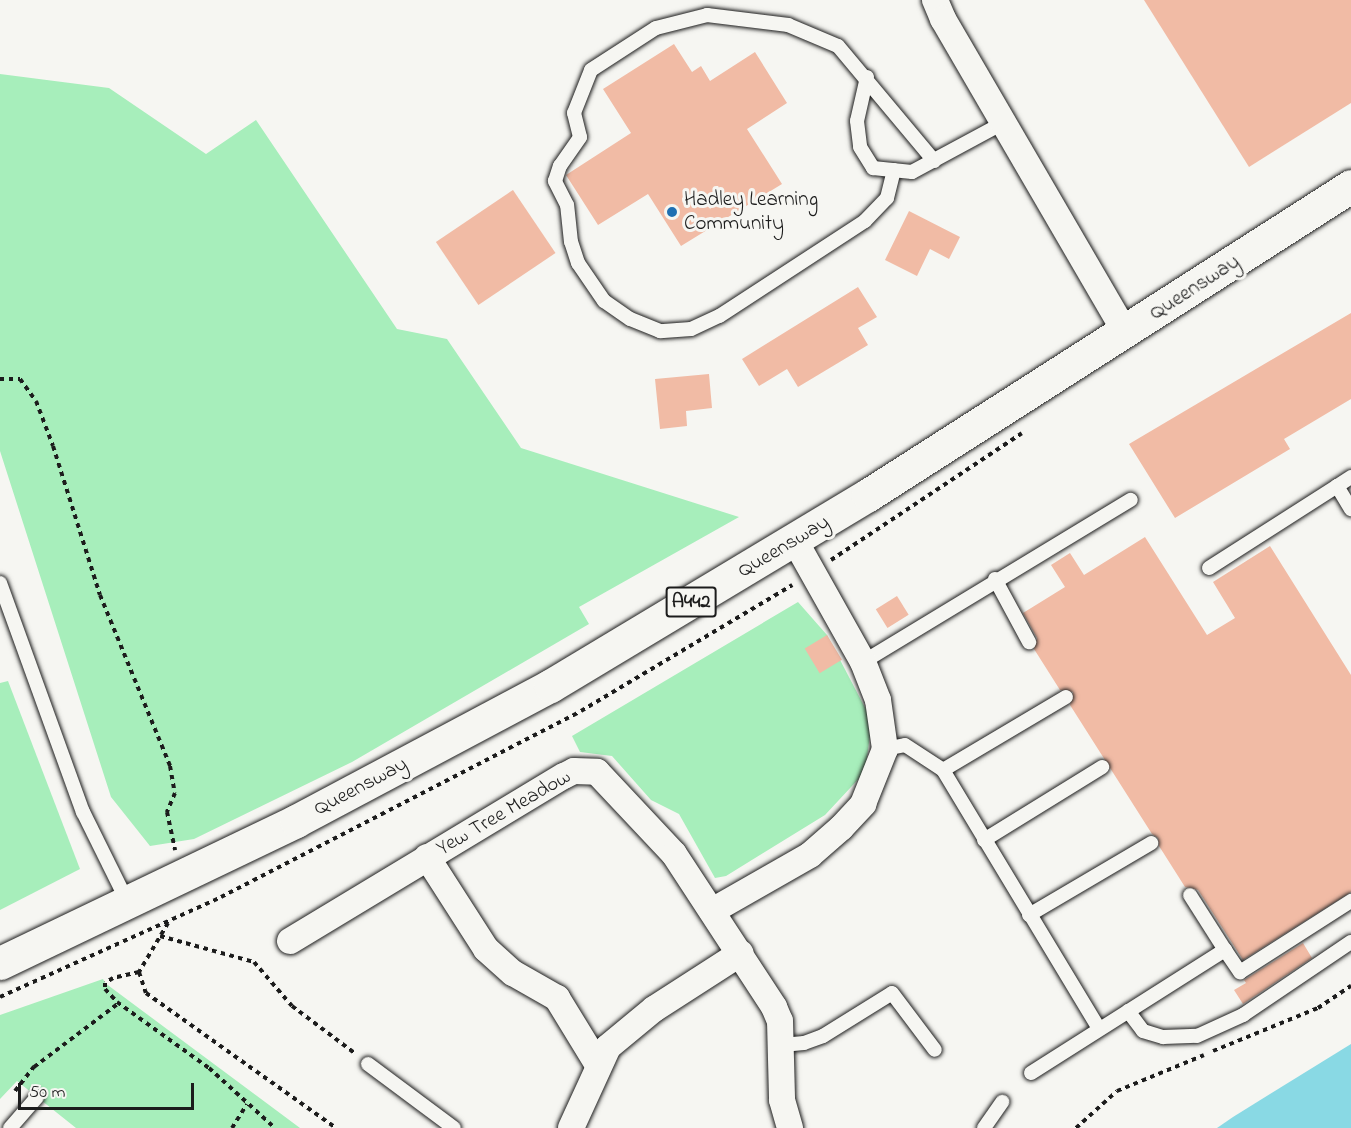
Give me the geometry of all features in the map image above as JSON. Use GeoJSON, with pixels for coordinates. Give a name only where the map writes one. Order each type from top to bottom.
{"type":"FeatureCollection","features":[{"type":"Feature","properties":{"kind":"main road","name":"Queensway"},"geometry":{"type":"LineString","coordinates":[[0,963],[296,821],[550,687],[795,541],[1126,333],[1351,186]]}},
{"type":"Feature","properties":{"kind":"street"},"geometry":{"type":"LineString","coordinates":[[935,0],[1003,123],[1126,333]]}},
{"type":"Feature","properties":{"kind":"street"},"geometry":{"type":"LineString","coordinates":[[712,911],[810,855],[840,828],[863,804],[885,749],[878,700],[863,662],[795,541]]}},
{"type":"Feature","properties":{"kind":"street","name":"Yew Tree Meadow"},"geometry":{"type":"LineString","coordinates":[[290,941],[564,776],[574,771],[597,772],[662,839],[741,953],[780,1021],[782,1100],[790,1128]]}},
{"type":"Feature","properties":{"kind":"street"},"geometry":{"type":"LineString","coordinates":[[428,856],[486,949],[513,973],[557,998],[598,1065]]}},
{"type":"Feature","properties":{"kind":"street"},"geometry":{"type":"LineString","coordinates":[[571,1128],[608,1047],[631,1026],[741,953]]}},
{"type":"Feature","properties":{"kind":"lane"},"geometry":{"type":"LineString","coordinates":[[894,170],[887,198],[865,221],[719,316],[691,329],[660,331],[630,319],[604,301],[578,263],[571,242],[567,205],[555,181],[560,166],[580,137],[574,113],[591,70],[656,28],[707,15],[788,25],[838,46],[867,77],[934,161]]}},
{"type":"Feature","properties":{"kind":"lane"},"geometry":{"type":"LineString","coordinates":[[867,77],[857,121],[860,147],[873,168],[912,172],[1003,123]]}},
{"type":"Feature","properties":{"kind":"lane"},"geometry":{"type":"LineString","coordinates":[[1209,568],[1351,477]]}},
{"type":"Feature","properties":{"kind":"lane"},"geometry":{"type":"LineString","coordinates":[[1337,486],[1351,510]]}},
{"type":"Feature","properties":{"kind":"lane"},"geometry":{"type":"LineString","coordinates":[[863,662],[995,579],[1009,576],[1131,500]]}},
{"type":"Feature","properties":{"kind":"lane"},"geometry":{"type":"LineString","coordinates":[[995,579],[1029,642]]}},
{"type":"Feature","properties":{"kind":"lane"},"geometry":{"type":"LineString","coordinates":[[0,583],[83,812],[128,903]]}},
{"type":"Feature","properties":{"kind":"lane"},"geometry":{"type":"LineString","coordinates":[[943,770],[1066,697]]}},
{"type":"Feature","properties":{"kind":"lane"},"geometry":{"type":"LineString","coordinates":[[885,749],[905,745],[943,770],[1099,1029]]}},
{"type":"Feature","properties":{"kind":"lane"},"geometry":{"type":"LineString","coordinates":[[984,840],[1102,767]]}},
{"type":"Feature","properties":{"kind":"lane"},"geometry":{"type":"LineString","coordinates":[[1029,915],[1151,843]]}},
{"type":"Feature","properties":{"kind":"lane"},"geometry":{"type":"LineString","coordinates":[[1190,895],[1240,972],[1351,901]]}},
{"type":"Feature","properties":{"kind":"lane"},"geometry":{"type":"LineString","coordinates":[[1128,1011],[1143,1031],[1163,1038],[1197,1036],[1243,1015],[1351,942]]}},
{"type":"Feature","properties":{"kind":"lane"},"geometry":{"type":"LineString","coordinates":[[1031,1073],[1225,950]]}},
{"type":"Feature","properties":{"kind":"lane"},"geometry":{"type":"LineString","coordinates":[[782,1045],[804,1043],[823,1035],[892,993],[935,1050]]}},
{"type":"Feature","properties":{"kind":"lane"},"geometry":{"type":"LineString","coordinates":[[368,1064],[454,1128]]}},
{"type":"Feature","properties":{"kind":"lane"},"geometry":{"type":"LineString","coordinates":[[10,1128],[37,1097]]}},
{"type":"Feature","properties":{"kind":"lane"},"geometry":{"type":"LineString","coordinates":[[984,1128],[1002,1102]]}},
{"type":"Feature","properties":{"kind":"path"},"geometry":{"type":"LineString","coordinates":[[0,379],[20,378],[36,401],[57,454],[100,595],[170,766],[175,793],[167,812],[171,842],[186,874]]}},
{"type":"Feature","properties":{"kind":"path"},"geometry":{"type":"LineString","coordinates":[[168,922],[139,972],[105,982],[105,989],[118,1003],[209,1068],[275,1128]]}},
{"type":"Feature","properties":{"kind":"path"},"geometry":{"type":"LineString","coordinates":[[160,936],[254,962],[292,1006],[331,1032],[368,1064]]}},
{"type":"Feature","properties":{"kind":"path"},"geometry":{"type":"LineString","coordinates":[[139,972],[146,993],[336,1128]]}},
{"type":"Feature","properties":{"kind":"path"},"geometry":{"type":"LineString","coordinates":[[1076,1128],[1117,1091],[1318,1008],[1351,986]]}},
{"type":"Feature","properties":{"kind":"path"},"geometry":{"type":"LineString","coordinates":[[12,1095],[34,1067],[118,1003]]}},
{"type":"Feature","properties":{"kind":"path"},"geometry":{"type":"LineString","coordinates":[[232,1128],[247,1104]]}},
{"type":"Feature","properties":{"kind":"green space"},"geometry":{"type":"Polygon","coordinates":[[[0,74],[109,88],[206,154],[256,120],[397,329],[447,339],[521,448],[739,517],[579,607],[589,624],[352,762],[194,839],[150,846],[111,797],[0,451],[0,74]]]}},
{"type":"Feature","properties":{"kind":"green space"},"geometry":{"type":"Polygon","coordinates":[[[798,602],[827,635],[872,721],[865,772],[825,815],[726,876],[715,878],[679,814],[651,800],[612,756],[580,752],[572,736],[798,602]]]}},
{"type":"Feature","properties":{"kind":"green space"},"geometry":{"type":"Polygon","coordinates":[[[8,681],[80,869],[0,910],[0,683],[8,681]]]}},
{"type":"Feature","properties":{"kind":"green space"},"geometry":{"type":"Polygon","coordinates":[[[103,979],[105,983],[300,1128],[76,1128],[17,1081],[0,1099],[0,1015],[103,979]]]}},
{"type":"Feature","properties":{"kind":"water"},"geometry":{"type":"Polygon","coordinates":[[[1351,1044],[1351,1128],[1217,1128],[1233,1117],[1351,1044]]]}},
{"type":"Feature","properties":{"kind":"building"},"geometry":{"type":"Polygon","coordinates":[[[1144,0],[1351,0],[1351,103],[1249,167],[1144,0]]]}},
{"type":"Feature","properties":{"kind":"building"},"geometry":{"type":"Polygon","coordinates":[[[674,44],[692,72],[701,66],[710,81],[755,52],[787,103],[747,129],[782,184],[681,246],[648,194],[598,225],[566,175],[631,133],[603,89],[674,44]]]}},
{"type":"Feature","properties":{"kind":"building"},"geometry":{"type":"Polygon","coordinates":[[[513,190],[555,253],[478,305],[436,242],[513,190]]]}},
{"type":"Feature","properties":{"kind":"building"},"geometry":{"type":"Polygon","coordinates":[[[909,211],[960,237],[949,259],[930,249],[917,276],[885,260],[909,211]]]}},
{"type":"Feature","properties":{"kind":"building"},"geometry":{"type":"Polygon","coordinates":[[[858,287],[877,317],[858,328],[868,345],[798,387],[787,369],[759,386],[742,359],[858,287]]]}},
{"type":"Feature","properties":{"kind":"building"},"geometry":{"type":"Polygon","coordinates":[[[1351,313],[1351,399],[1284,439],[1290,449],[1175,518],[1129,444],[1351,313]]]}},
{"type":"Feature","properties":{"kind":"building"},"geometry":{"type":"Polygon","coordinates":[[[709,374],[712,408],[686,411],[687,426],[660,429],[655,379],[709,374]]]}},
{"type":"Feature","properties":{"kind":"building"},"geometry":{"type":"Polygon","coordinates":[[[1145,537],[1207,635],[1235,618],[1213,582],[1270,546],[1351,675],[1351,892],[1243,960],[1198,890],[1185,887],[1159,846],[1158,838],[1152,834],[1070,705],[1073,692],[1060,690],[1034,649],[1037,638],[1023,613],[1065,587],[1051,565],[1070,553],[1084,575],[1145,537]]]}},
{"type":"Feature","properties":{"kind":"building"},"geometry":{"type":"Polygon","coordinates":[[[897,596],[909,615],[887,628],[876,609],[897,596]]]}},
{"type":"Feature","properties":{"kind":"building"},"geometry":{"type":"Polygon","coordinates":[[[827,635],[842,660],[820,673],[805,648],[827,635]]]}},
{"type":"Feature","properties":{"kind":"building"},"geometry":{"type":"Polygon","coordinates":[[[1303,943],[1312,958],[1243,1004],[1234,990],[1246,983],[1244,980],[1303,943]]]}},
{"type":"Feature","properties":{"kind":"place","name":"Hadley Learning Community"},"geometry":{"type":"Point","coordinates":[672,212]}}]}
